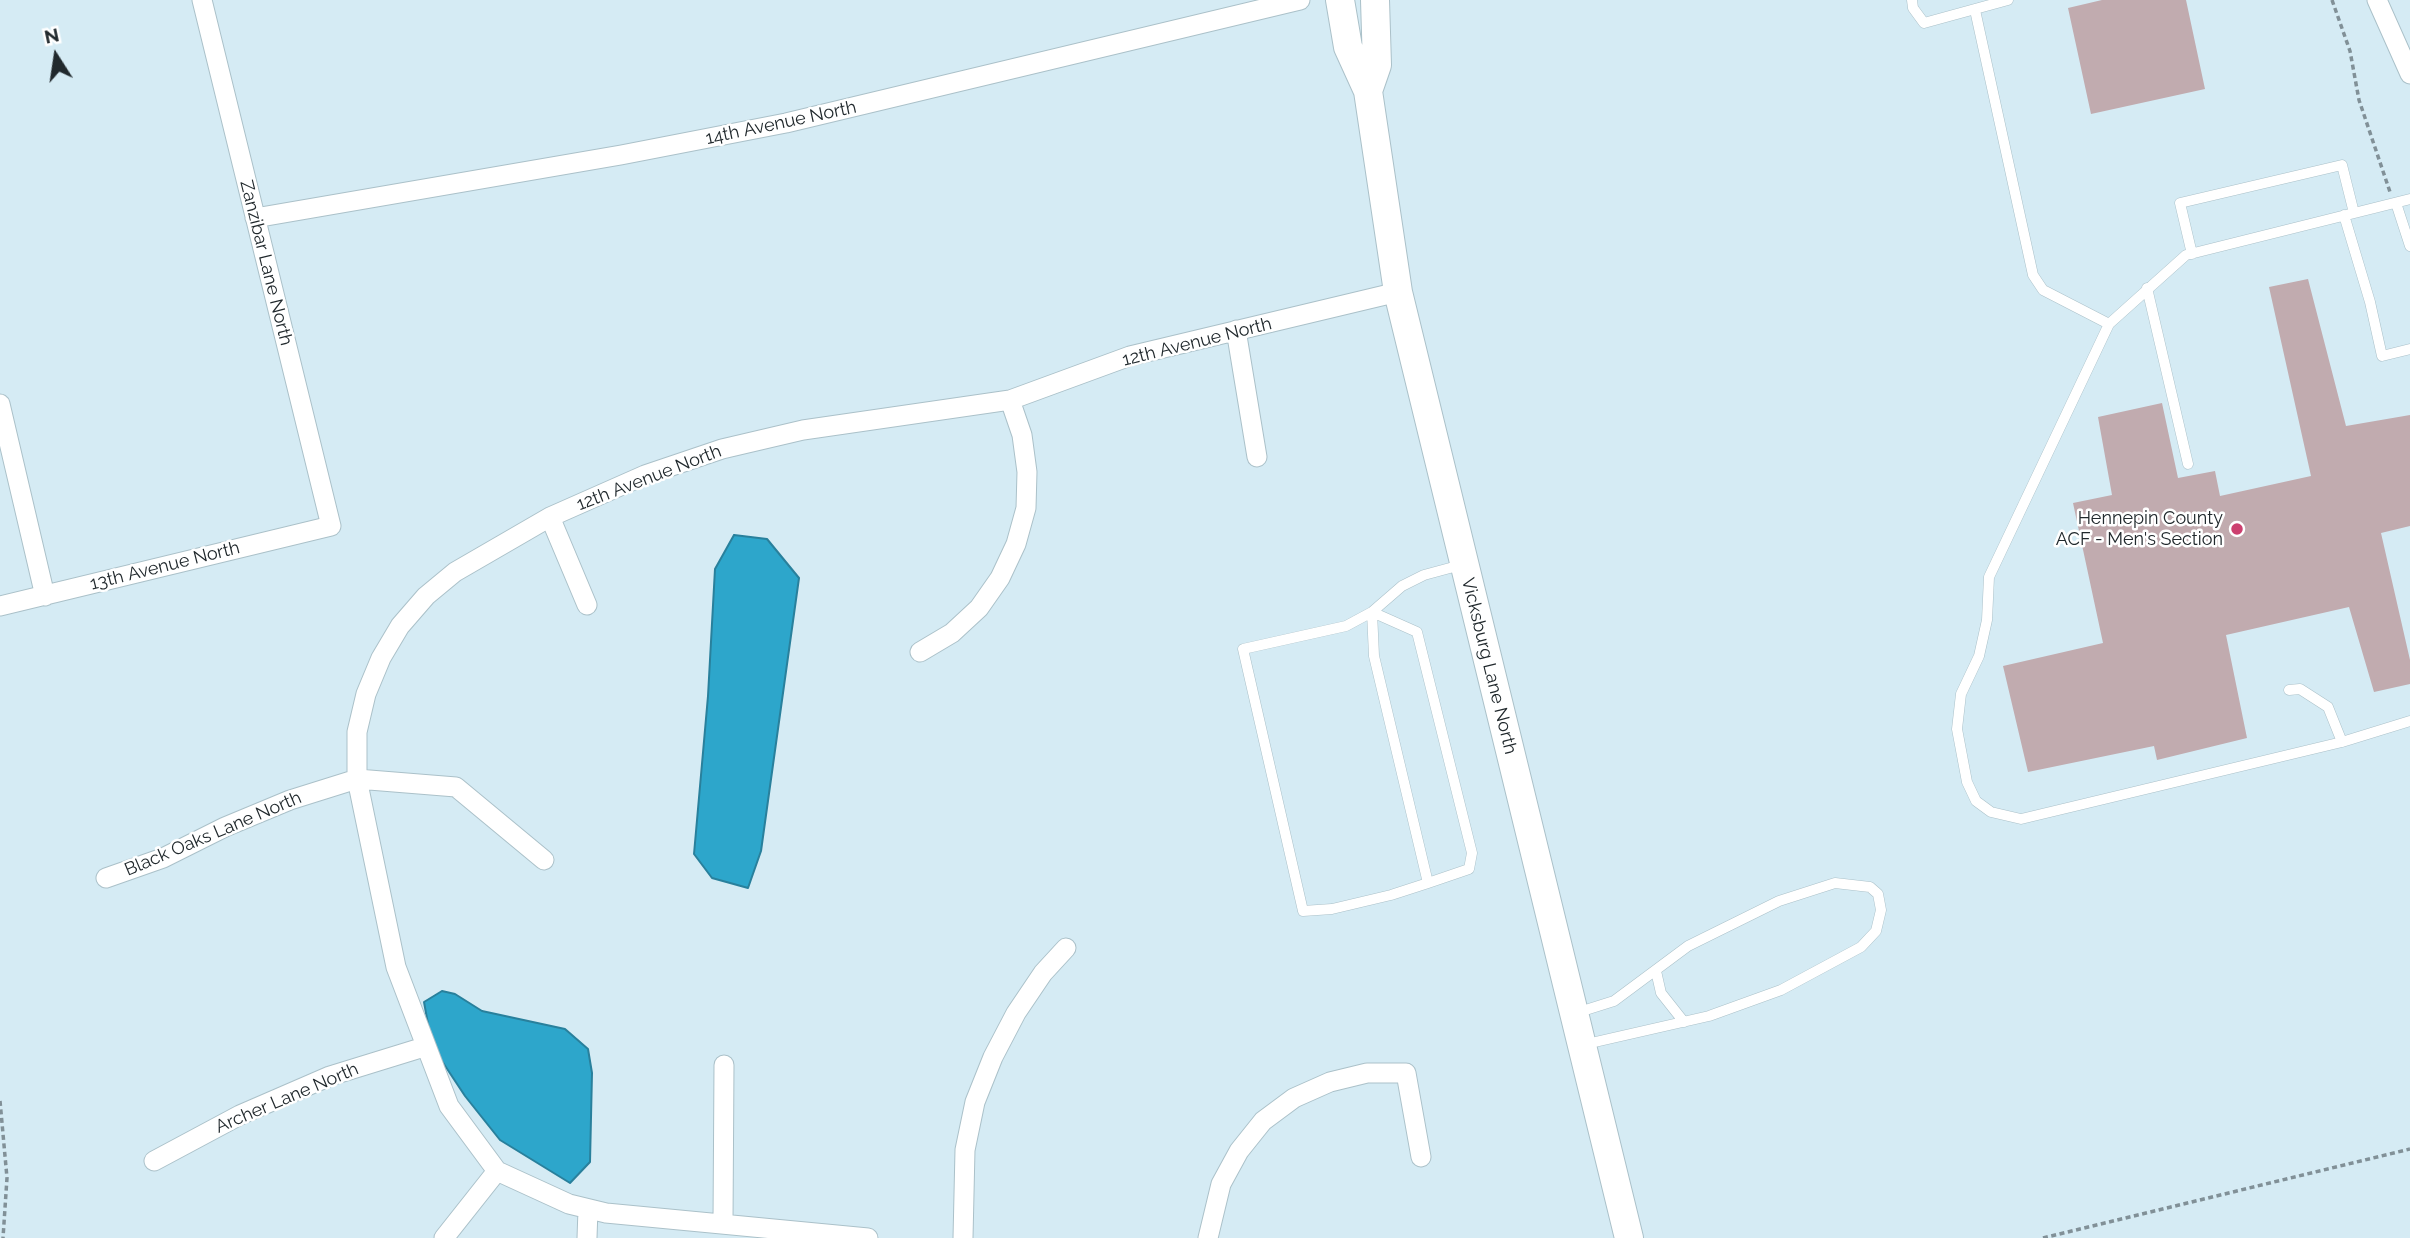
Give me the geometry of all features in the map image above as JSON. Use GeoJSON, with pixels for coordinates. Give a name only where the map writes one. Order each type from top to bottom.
{"type":"FeatureCollection","features":[{"type":"Feature","properties":{"kind":"main road","name":"Vicksburg Lane North"},"geometry":{"type":"LineString","coordinates":[[1340,0],[1348,47],[1368,91],[1398,292],[1629,1238]]}},
{"type":"Feature","properties":{"kind":"main road","name":"Vicksburg Lane North"},"geometry":{"type":"LineString","coordinates":[[1368,91],[1377,65],[1375,0]]}},
{"type":"Feature","properties":{"kind":"street","name":"Zanzibar Lane North"},"geometry":{"type":"LineString","coordinates":[[202,0],[331,526]]}},
{"type":"Feature","properties":{"kind":"street","name":"14th Avenue North"},"geometry":{"type":"LineString","coordinates":[[255,218],[621,156],[786,123],[1300,0]]}},
{"type":"Feature","properties":{"kind":"street"},"geometry":{"type":"LineString","coordinates":[[2377,0],[2410,74]]}},
{"type":"Feature","properties":{"kind":"street","name":"12th Avenue North"},"geometry":{"type":"LineString","coordinates":[[497,1171],[449,1106],[396,967],[357,779],[358,732],[366,694],[400,626],[426,596],[455,572],[550,517],[645,475],[722,449],[803,430],[1010,400],[1130,356],[1398,292]]}},
{"type":"Feature","properties":{"kind":"street"},"geometry":{"type":"LineString","coordinates":[[1236,330],[1257,457]]}},
{"type":"Feature","properties":{"kind":"street"},"geometry":{"type":"LineString","coordinates":[[920,652],[952,633],[979,608],[1000,578],[1016,544],[1026,508],[1027,472],[1022,435],[1010,400]]}},
{"type":"Feature","properties":{"kind":"street"},"geometry":{"type":"LineString","coordinates":[[0,404],[45,596]]}},
{"type":"Feature","properties":{"kind":"street"},"geometry":{"type":"LineString","coordinates":[[550,517],[587,605]]}},
{"type":"Feature","properties":{"kind":"street","name":"13th Avenue North"},"geometry":{"type":"LineString","coordinates":[[0,606],[331,526]]}},
{"type":"Feature","properties":{"kind":"street","name":"Black Oaks Lane North"},"geometry":{"type":"LineString","coordinates":[[106,878],[163,858],[225,827],[290,800],[357,779],[456,787],[544,860]]}},
{"type":"Feature","properties":{"kind":"street"},"geometry":{"type":"LineString","coordinates":[[963,1238],[965,1150],[975,1102],[993,1057],[1016,1013],[1043,973],[1066,948]]}},
{"type":"Feature","properties":{"kind":"street","name":"Archer Lane North"},"geometry":{"type":"LineString","coordinates":[[154,1161],[240,1115],[308,1086],[425,1047]]}},
{"type":"Feature","properties":{"kind":"street"},"geometry":{"type":"LineString","coordinates":[[723,1222],[724,1065]]}},
{"type":"Feature","properties":{"kind":"street"},"geometry":{"type":"LineString","coordinates":[[1208,1238],[1221,1184],[1239,1151],[1264,1121],[1294,1098],[1330,1082],[1367,1073],[1406,1073],[1421,1157]]}},
{"type":"Feature","properties":{"kind":"street"},"geometry":{"type":"LineString","coordinates":[[443,1238],[497,1171],[569,1205],[588,1209],[723,1222],[805,1235],[868,1238]]}},
{"type":"Feature","properties":{"kind":"street"},"geometry":{"type":"LineString","coordinates":[[587,1238],[588,1209]]}},
{"type":"Feature","properties":{"kind":"lane"},"geometry":{"type":"LineString","coordinates":[[1912,0],[1913,8],[1924,23],[2008,0]]}},
{"type":"Feature","properties":{"kind":"lane"},"geometry":{"type":"LineString","coordinates":[[1975,10],[2033,275],[2043,290],[2109,324]]}},
{"type":"Feature","properties":{"kind":"lane"},"geometry":{"type":"LineString","coordinates":[[2192,254],[2180,203],[2342,165],[2349,214],[2382,356],[2410,349]]}},
{"type":"Feature","properties":{"kind":"lane"},"geometry":{"type":"LineString","coordinates":[[2410,199],[2186,255],[2109,324],[1989,577],[1987,620],[1979,656],[1961,694],[1957,713],[1967,782],[1976,801],[1992,813],[2021,819],[2342,742],[2410,721]]}},
{"type":"Feature","properties":{"kind":"lane"},"geometry":{"type":"LineString","coordinates":[[2396,203],[2410,246]]}},
{"type":"Feature","properties":{"kind":"lane"},"geometry":{"type":"LineString","coordinates":[[2147,288],[2188,464]]}},
{"type":"Feature","properties":{"kind":"lane"},"geometry":{"type":"LineString","coordinates":[[1372,612],[1417,632],[1472,853],[1469,869],[1332,909],[1303,911],[1243,649],[1346,626],[1372,612],[1402,586],[1424,575],[1465,564]]}},
{"type":"Feature","properties":{"kind":"lane"},"geometry":{"type":"LineString","coordinates":[[1372,612],[1374,656],[1428,883]]}},
{"type":"Feature","properties":{"kind":"lane"},"geometry":{"type":"LineString","coordinates":[[2289,690],[2300,690],[2328,707],[2342,742]]}},
{"type":"Feature","properties":{"kind":"lane"},"geometry":{"type":"LineString","coordinates":[[1574,1014],[1614,1001],[1688,946],[1779,901],[1835,884],[1870,887],[1878,894],[1881,910],[1876,931],[1861,947],[1781,990],[1709,1016],[1582,1045]]}},
{"type":"Feature","properties":{"kind":"lane"},"geometry":{"type":"LineString","coordinates":[[1656,971],[1661,993],[1684,1022]]}},
{"type":"Feature","properties":{"kind":"path"},"geometry":{"type":"LineString","coordinates":[[2332,0],[2350,51],[2359,100],[2396,203]]}},
{"type":"Feature","properties":{"kind":"path"},"geometry":{"type":"LineString","coordinates":[[0,1101],[7,1178],[4,1238]]}},
{"type":"Feature","properties":{"kind":"path"},"geometry":{"type":"LineString","coordinates":[[2043,1238],[2410,1149]]}},
{"type":"Feature","properties":{"kind":"water"},"geometry":{"type":"Polygon","coordinates":[[[734,535],[767,539],[799,578],[761,851],[748,888],[712,878],[694,854],[708,696],[715,569],[734,535]]]}},
{"type":"Feature","properties":{"kind":"water"},"geometry":{"type":"Polygon","coordinates":[[[442,991],[455,994],[482,1011],[565,1029],[588,1049],[592,1073],[590,1162],[570,1183],[500,1140],[465,1096],[432,1046],[424,1002],[442,991]]]}},
{"type":"Feature","properties":{"kind":"building"},"geometry":{"type":"Polygon","coordinates":[[[2102,0],[2186,0],[2205,89],[2091,114],[2068,8],[2102,0]]]}},
{"type":"Feature","properties":{"kind":"building","name":"Hennepin County ACF - Men's Section"},"geometry":{"type":"Polygon","coordinates":[[[2308,279],[2346,426],[2410,415],[2410,526],[2381,533],[2410,660],[2410,684],[2374,692],[2349,607],[2226,635],[2247,738],[2157,760],[2154,746],[2028,772],[2003,666],[2103,643],[2073,503],[2112,495],[2098,417],[2162,403],[2178,478],[2215,471],[2220,496],[2311,476],[2269,287],[2308,279]]]}},
{"type":"Feature","properties":{"kind":"place","name":"Hennepin County ACF - Men's Section"},"geometry":{"type":"Point","coordinates":[2237,529]}}]}
